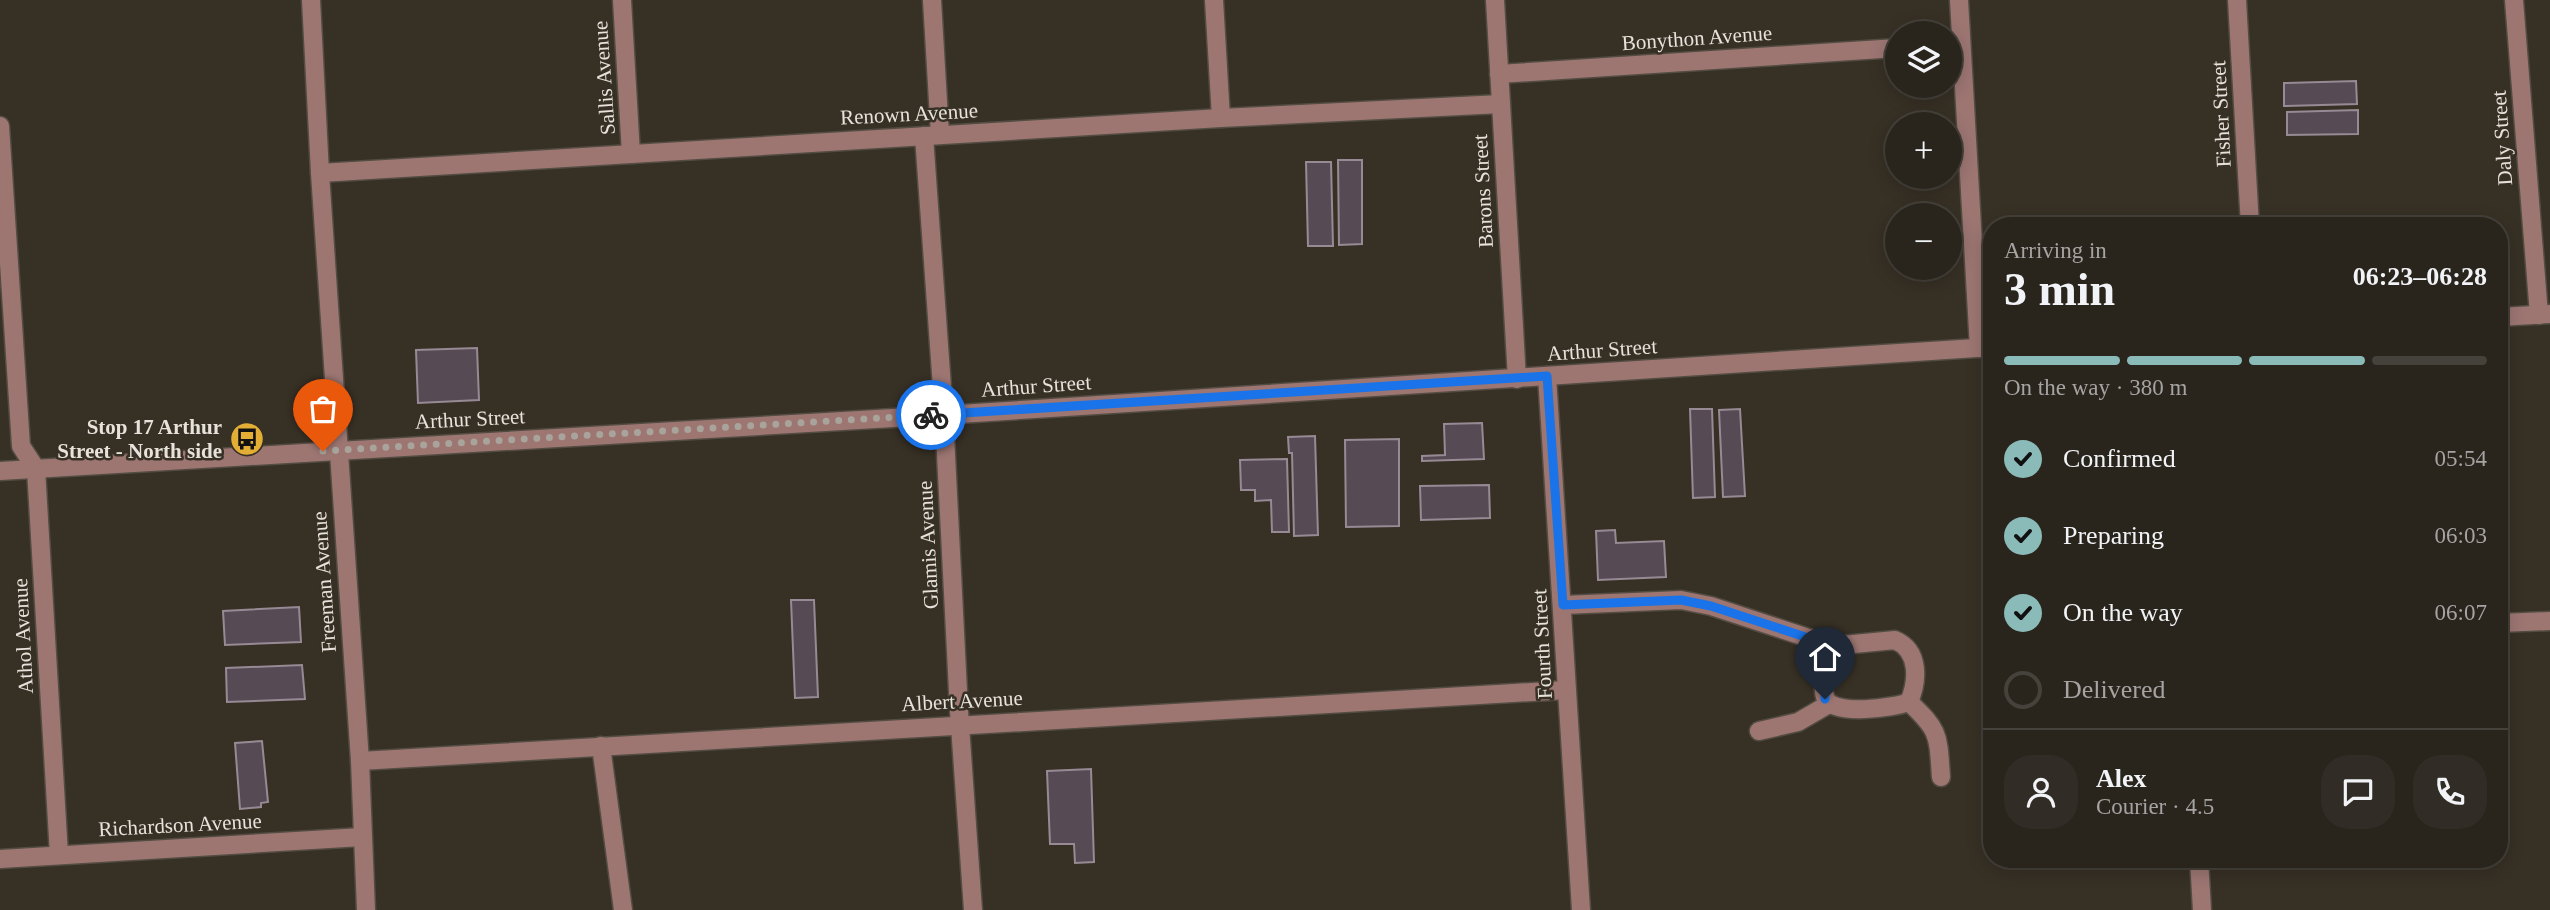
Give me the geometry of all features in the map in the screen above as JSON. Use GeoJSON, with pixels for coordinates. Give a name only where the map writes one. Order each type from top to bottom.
{"type":"FeatureCollection","features":[{"type":"Feature","properties":{"kind":"street","name":"Freeman Avenue"},"geometry":{"type":"LineString","coordinates":[[311,0],[337,450],[360,761],[366,910]]}},
{"type":"Feature","properties":{"kind":"street","name":"Sallis Avenue"},"geometry":{"type":"LineString","coordinates":[[622,0],[631,154]]}},
{"type":"Feature","properties":{"kind":"street","name":"Glamis Avenue"},"geometry":{"type":"LineString","coordinates":[[932,0],[932,136],[944,415],[973,910]]}},
{"type":"Feature","properties":{"kind":"street"},"geometry":{"type":"LineString","coordinates":[[1214,0],[1221,118]]}},
{"type":"Feature","properties":{"kind":"street","name":"Barons Street"},"geometry":{"type":"LineString","coordinates":[[1495,0],[1517,379]]}},
{"type":"Feature","properties":{"kind":"street"},"geometry":{"type":"LineString","coordinates":[[1958,21],[1959,0]]}},
{"type":"Feature","properties":{"kind":"street","name":"Fisher Street"},"geometry":{"type":"LineString","coordinates":[[2237,0],[2249,217]]}},
{"type":"Feature","properties":{"kind":"street","name":"Daly Street"},"geometry":{"type":"LineString","coordinates":[[2514,0],[2544,314]]}},
{"type":"Feature","properties":{"kind":"street","name":"Bonython Avenue"},"geometry":{"type":"LineString","coordinates":[[1499,74],[1885,49]]}},
{"type":"Feature","properties":{"kind":"street"},"geometry":{"type":"LineString","coordinates":[[1961,98],[1983,326]]}},
{"type":"Feature","properties":{"kind":"street","name":"Renown Avenue"},"geometry":{"type":"LineString","coordinates":[[320,173],[1221,118],[1501,104]]}},
{"type":"Feature","properties":{"kind":"street","name":"Athol Avenue"},"geometry":{"type":"LineString","coordinates":[[0,126],[21,446],[36,469],[60,855]]}},
{"type":"Feature","properties":{"kind":"street"},"geometry":{"type":"LineString","coordinates":[[2508,316],[2544,314]]}},
{"type":"Feature","properties":{"kind":"street","name":"Arthur Street"},"geometry":{"type":"LineString","coordinates":[[0,471],[944,415],[1983,347]]}},
{"type":"Feature","properties":{"kind":"street","name":"Fourth Street"},"geometry":{"type":"LineString","coordinates":[[1547,376],[1581,910]]}},
{"type":"Feature","properties":{"kind":"street"},"geometry":{"type":"LineString","coordinates":[[1563,605],[1681,600],[1711,606],[1833,646],[1888,639],[1904,644],[1910,651],[1915,686],[1909,702]]}},
{"type":"Feature","properties":{"kind":"street"},"geometry":{"type":"LineString","coordinates":[[2508,623],[2550,621]]}},
{"type":"Feature","properties":{"kind":"street"},"geometry":{"type":"LineString","coordinates":[[1833,646],[1824,692],[1829,704],[1834,708],[1889,708],[1909,702]]}},
{"type":"Feature","properties":{"kind":"street","name":"Albert Avenue"},"geometry":{"type":"LineString","coordinates":[[360,761],[1566,690]]}},
{"type":"Feature","properties":{"kind":"street"},"geometry":{"type":"LineString","coordinates":[[1909,702],[1932,724],[1938,737],[1941,777]]}},
{"type":"Feature","properties":{"kind":"street"},"geometry":{"type":"LineString","coordinates":[[1759,731],[1798,722],[1829,704]]}},
{"type":"Feature","properties":{"kind":"street"},"geometry":{"type":"LineString","coordinates":[[601,746],[623,910]]}},
{"type":"Feature","properties":{"kind":"street","name":"Richardson Avenue"},"geometry":{"type":"LineString","coordinates":[[0,859],[362,837]]}},
{"type":"Feature","properties":{"kind":"street"},"geometry":{"type":"LineString","coordinates":[[2200,868],[2202,910]]}},
{"type":"Feature","properties":{"kind":"building"},"geometry":{"type":"Polygon","coordinates":[[[2356,81],[2357,104],[2284,106],[2284,83],[2356,81]]]}},
{"type":"Feature","properties":{"kind":"building"},"geometry":{"type":"Polygon","coordinates":[[[2358,110],[2358,134],[2287,135],[2287,112],[2358,110]]]}},
{"type":"Feature","properties":{"kind":"building"},"geometry":{"type":"Polygon","coordinates":[[[1338,160],[1362,160],[1362,244],[1339,245],[1338,160]]]}},
{"type":"Feature","properties":{"kind":"building"},"geometry":{"type":"Polygon","coordinates":[[[1306,162],[1331,162],[1333,246],[1308,246],[1306,162]]]}},
{"type":"Feature","properties":{"kind":"building"},"geometry":{"type":"Polygon","coordinates":[[[477,348],[479,400],[418,403],[416,350],[477,348]]]}},
{"type":"Feature","properties":{"kind":"building"},"geometry":{"type":"Polygon","coordinates":[[[1690,409],[1712,409],[1715,497],[1693,498],[1690,409]]]}},
{"type":"Feature","properties":{"kind":"building"},"geometry":{"type":"Polygon","coordinates":[[[1740,409],[1745,496],[1723,497],[1719,410],[1740,409]]]}},
{"type":"Feature","properties":{"kind":"building"},"geometry":{"type":"Polygon","coordinates":[[[1482,423],[1484,459],[1422,461],[1422,456],[1445,455],[1444,424],[1482,423]]]}},
{"type":"Feature","properties":{"kind":"building"},"geometry":{"type":"Polygon","coordinates":[[[1315,436],[1318,535],[1294,536],[1292,453],[1289,453],[1288,437],[1315,436]]]}},
{"type":"Feature","properties":{"kind":"building"},"geometry":{"type":"Polygon","coordinates":[[[1399,439],[1399,526],[1346,527],[1345,440],[1399,439]]]}},
{"type":"Feature","properties":{"kind":"building"},"geometry":{"type":"Polygon","coordinates":[[[1287,459],[1289,532],[1272,532],[1271,500],[1255,501],[1255,490],[1241,490],[1240,460],[1287,459]]]}},
{"type":"Feature","properties":{"kind":"building"},"geometry":{"type":"Polygon","coordinates":[[[1489,485],[1490,518],[1421,520],[1420,486],[1489,485]]]}},
{"type":"Feature","properties":{"kind":"building"},"geometry":{"type":"Polygon","coordinates":[[[1615,530],[1616,543],[1664,541],[1666,577],[1598,580],[1596,531],[1615,530]]]}},
{"type":"Feature","properties":{"kind":"building"},"geometry":{"type":"Polygon","coordinates":[[[791,600],[814,600],[818,697],[795,698],[791,600]]]}},
{"type":"Feature","properties":{"kind":"building"},"geometry":{"type":"Polygon","coordinates":[[[299,607],[301,642],[225,645],[223,611],[299,607]]]}},
{"type":"Feature","properties":{"kind":"building"},"geometry":{"type":"Polygon","coordinates":[[[302,665],[305,699],[227,702],[226,668],[302,665]]]}},
{"type":"Feature","properties":{"kind":"building"},"geometry":{"type":"Polygon","coordinates":[[[262,741],[268,802],[261,803],[261,807],[240,809],[235,743],[262,741]]]}},
{"type":"Feature","properties":{"kind":"building"},"geometry":{"type":"Polygon","coordinates":[[[1091,769],[1094,862],[1075,863],[1074,844],[1050,844],[1047,771],[1091,769]]]}},
{"type":"Feature","properties":{"kind":"way so far"},"geometry":{"type":"LineString","coordinates":[[323,451],[931,415]]}},
{"type":"Feature","properties":{"kind":"place","name":"Stop 17 Arthur Street - North side"},"geometry":{"type":"Point","coordinates":[247,439]}},
{"type":"Feature","properties":{"kind":"route"},"geometry":{"type":"LineString","coordinates":[[931,415],[1547,376],[1563,605],[1681,600],[1711,606],[1833,646],[1825,679],[1825,699]]}}]}
